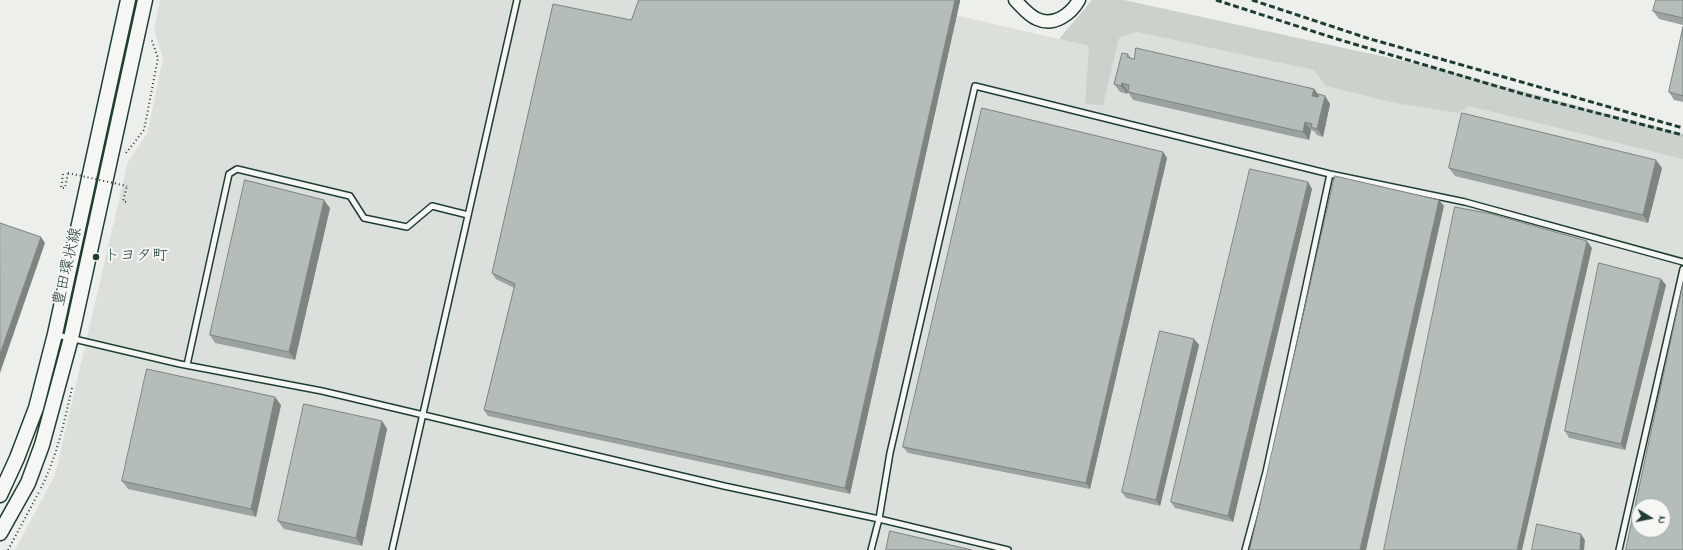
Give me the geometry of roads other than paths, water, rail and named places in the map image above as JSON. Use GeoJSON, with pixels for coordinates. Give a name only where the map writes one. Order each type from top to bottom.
{"type":"FeatureCollection","features":[{"type":"Feature","properties":{"kind":"main road","name":"豊田環状線"},"geometry":{"type":"LineString","coordinates":[[0,495],[17,458],[36,408],[55,334],[128,0]]}},
{"type":"Feature","properties":{"kind":"main road","name":"豊田環状線"},"geometry":{"type":"LineString","coordinates":[[0,533],[28,483],[42,445],[71,338],[145,0]]}},
{"type":"Feature","properties":{"kind":"street"},"geometry":{"type":"LineString","coordinates":[[1015,0],[1024,10],[1037,19],[1050,22],[1066,15],[1074,8],[1079,0]]}},
{"type":"Feature","properties":{"kind":"lane"},"geometry":{"type":"LineString","coordinates":[[392,550],[517,0]]}},
{"type":"Feature","properties":{"kind":"lane"},"geometry":{"type":"LineString","coordinates":[[871,550],[879,519],[890,453],[975,86],[1330,174],[1465,202],[1683,262]]}},
{"type":"Feature","properties":{"kind":"lane"},"geometry":{"type":"LineString","coordinates":[[187,365],[229,174],[237,169],[350,196],[364,218],[406,227],[432,206],[468,215]]}},
{"type":"Feature","properties":{"kind":"lane"},"geometry":{"type":"LineString","coordinates":[[1245,550],[1266,472],[1330,174]]}},
{"type":"Feature","properties":{"kind":"lane"},"geometry":{"type":"LineString","coordinates":[[1619,550],[1683,269]]}},
{"type":"Feature","properties":{"kind":"lane"},"geometry":{"type":"LineString","coordinates":[[55,334],[187,365],[322,391],[724,486],[879,519],[1008,550]]}},
{"type":"Feature","properties":{"kind":"railway"},"geometry":{"type":"LineString","coordinates":[[1216,0],[1337,39],[1523,94],[1683,135]]}},
{"type":"Feature","properties":{"kind":"railway"},"geometry":{"type":"LineString","coordinates":[[1252,0],[1367,38],[1683,128]]}},
{"type":"Feature","properties":{"kind":"place","name":"トヨタ町"},"geometry":{"type":"Point","coordinates":[96,257]}}]}
